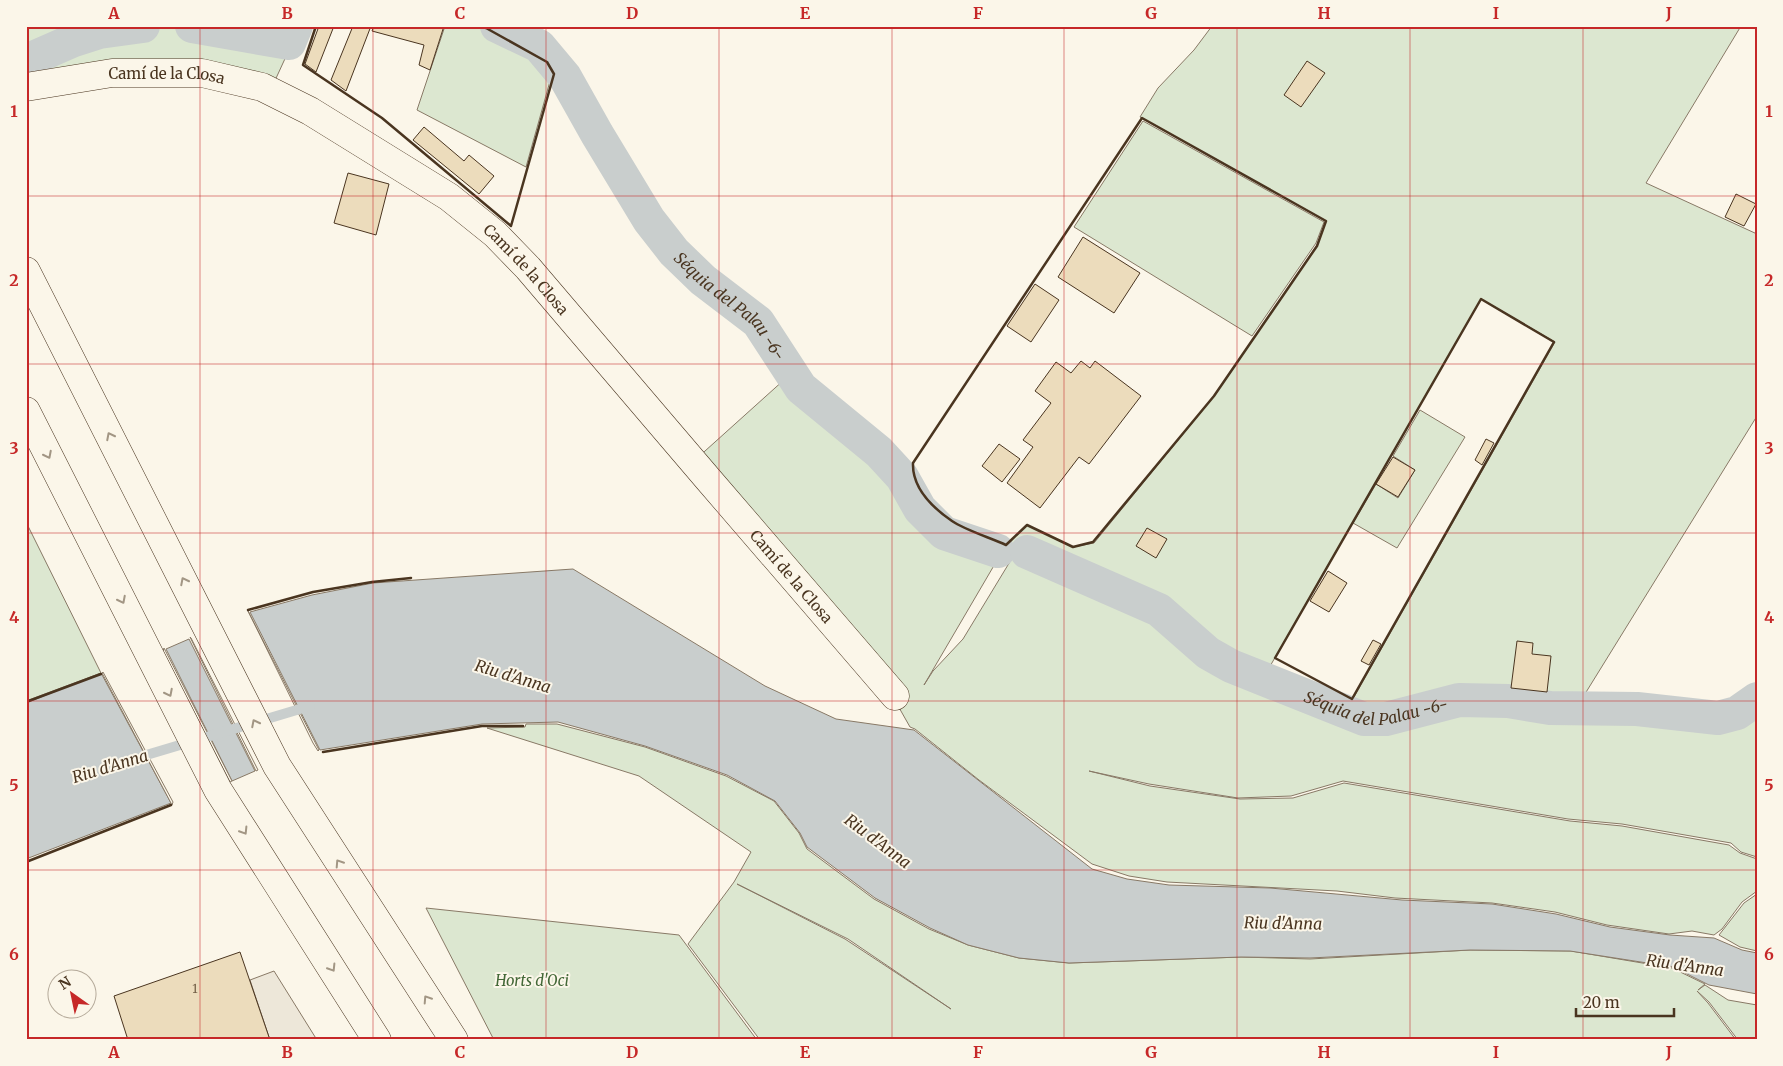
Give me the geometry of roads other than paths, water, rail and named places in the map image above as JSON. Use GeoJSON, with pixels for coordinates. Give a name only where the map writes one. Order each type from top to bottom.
{"type":"FeatureCollection","features":[{"type":"Feature","properties":{"kind":"main road","name":"Camí de la Closa"},"geometry":{"type":"LineString","coordinates":[[26,87],[112,73],[202,73],[262,87],[310,111],[448,197],[494,234],[528,268],[895,696]]}},
{"type":"Feature","properties":{"kind":"main road"},"geometry":{"type":"LineString","coordinates":[[26,271],[277,766],[454,1040]]}},
{"type":"Feature","properties":{"kind":"main road"},"geometry":{"type":"LineString","coordinates":[[26,411],[218,790],[377,1040]]}},
{"type":"Feature","properties":{"kind":"water"},"geometry":{"type":"Polygon","coordinates":[[[573,569],[765,686],[836,719],[914,730],[1092,869],[1127,879],[1169,885],[1270,888],[1402,900],[1492,904],[1556,914],[1610,927],[1670,935],[1714,938],[1742,950],[1757,953],[1757,994],[1709,985],[1673,967],[1570,951],[1470,950],[1310,958],[1241,957],[1069,963],[1019,958],[968,945],[930,928],[875,898],[807,847],[800,833],[775,801],[727,775],[645,746],[558,722],[482,724],[320,750],[250,612],[312,595],[373,583],[573,569]]]}},
{"type":"Feature","properties":{"kind":"water"},"geometry":{"type":"Polygon","coordinates":[[[189,639],[255,771],[232,781],[166,649],[189,639]]]}},
{"type":"Feature","properties":{"kind":"water"},"geometry":{"type":"Polygon","coordinates":[[[101,673],[171,803],[26,859],[26,703],[101,673]]]}},
{"type":"Feature","properties":{"kind":"waterway","name":"Séquia del Palau -6-"},"geometry":{"type":"LineString","coordinates":[[26,61],[74,40],[99,32],[143,26]]}},
{"type":"Feature","properties":{"kind":"waterway","name":"Séquia del Palau -6-"},"geometry":{"type":"LineString","coordinates":[[192,26],[289,43],[296,26]]}},
{"type":"Feature","properties":{"kind":"waterway","name":"Séquia del Palau -6-"},"geometry":{"type":"LineString","coordinates":[[497,26],[539,46],[565,77],[649,220],[674,252],[703,280],[758,322],[801,388],[879,452],[902,477],[920,509],[944,533],[998,551]]}},
{"type":"Feature","properties":{"kind":"waterway","name":"Séquia del Palau -6-"},"geometry":{"type":"LineString","coordinates":[[1027,552],[1159,610],[1208,653],[1231,666],[1364,719],[1386,719],[1459,700],[1508,701],[1550,708],[1637,709],[1718,718],[1737,713],[1757,699]]}},
{"type":"Feature","properties":{"kind":"waterway","name":"Riu d'Anna"},"geometry":{"type":"LineString","coordinates":[[133,759],[310,706]]}},
{"type":"Feature","properties":{"kind":"park label","name":"Horts d'Oci"},"geometry":{"type":"Point","coordinates":[532,980]}}]}
